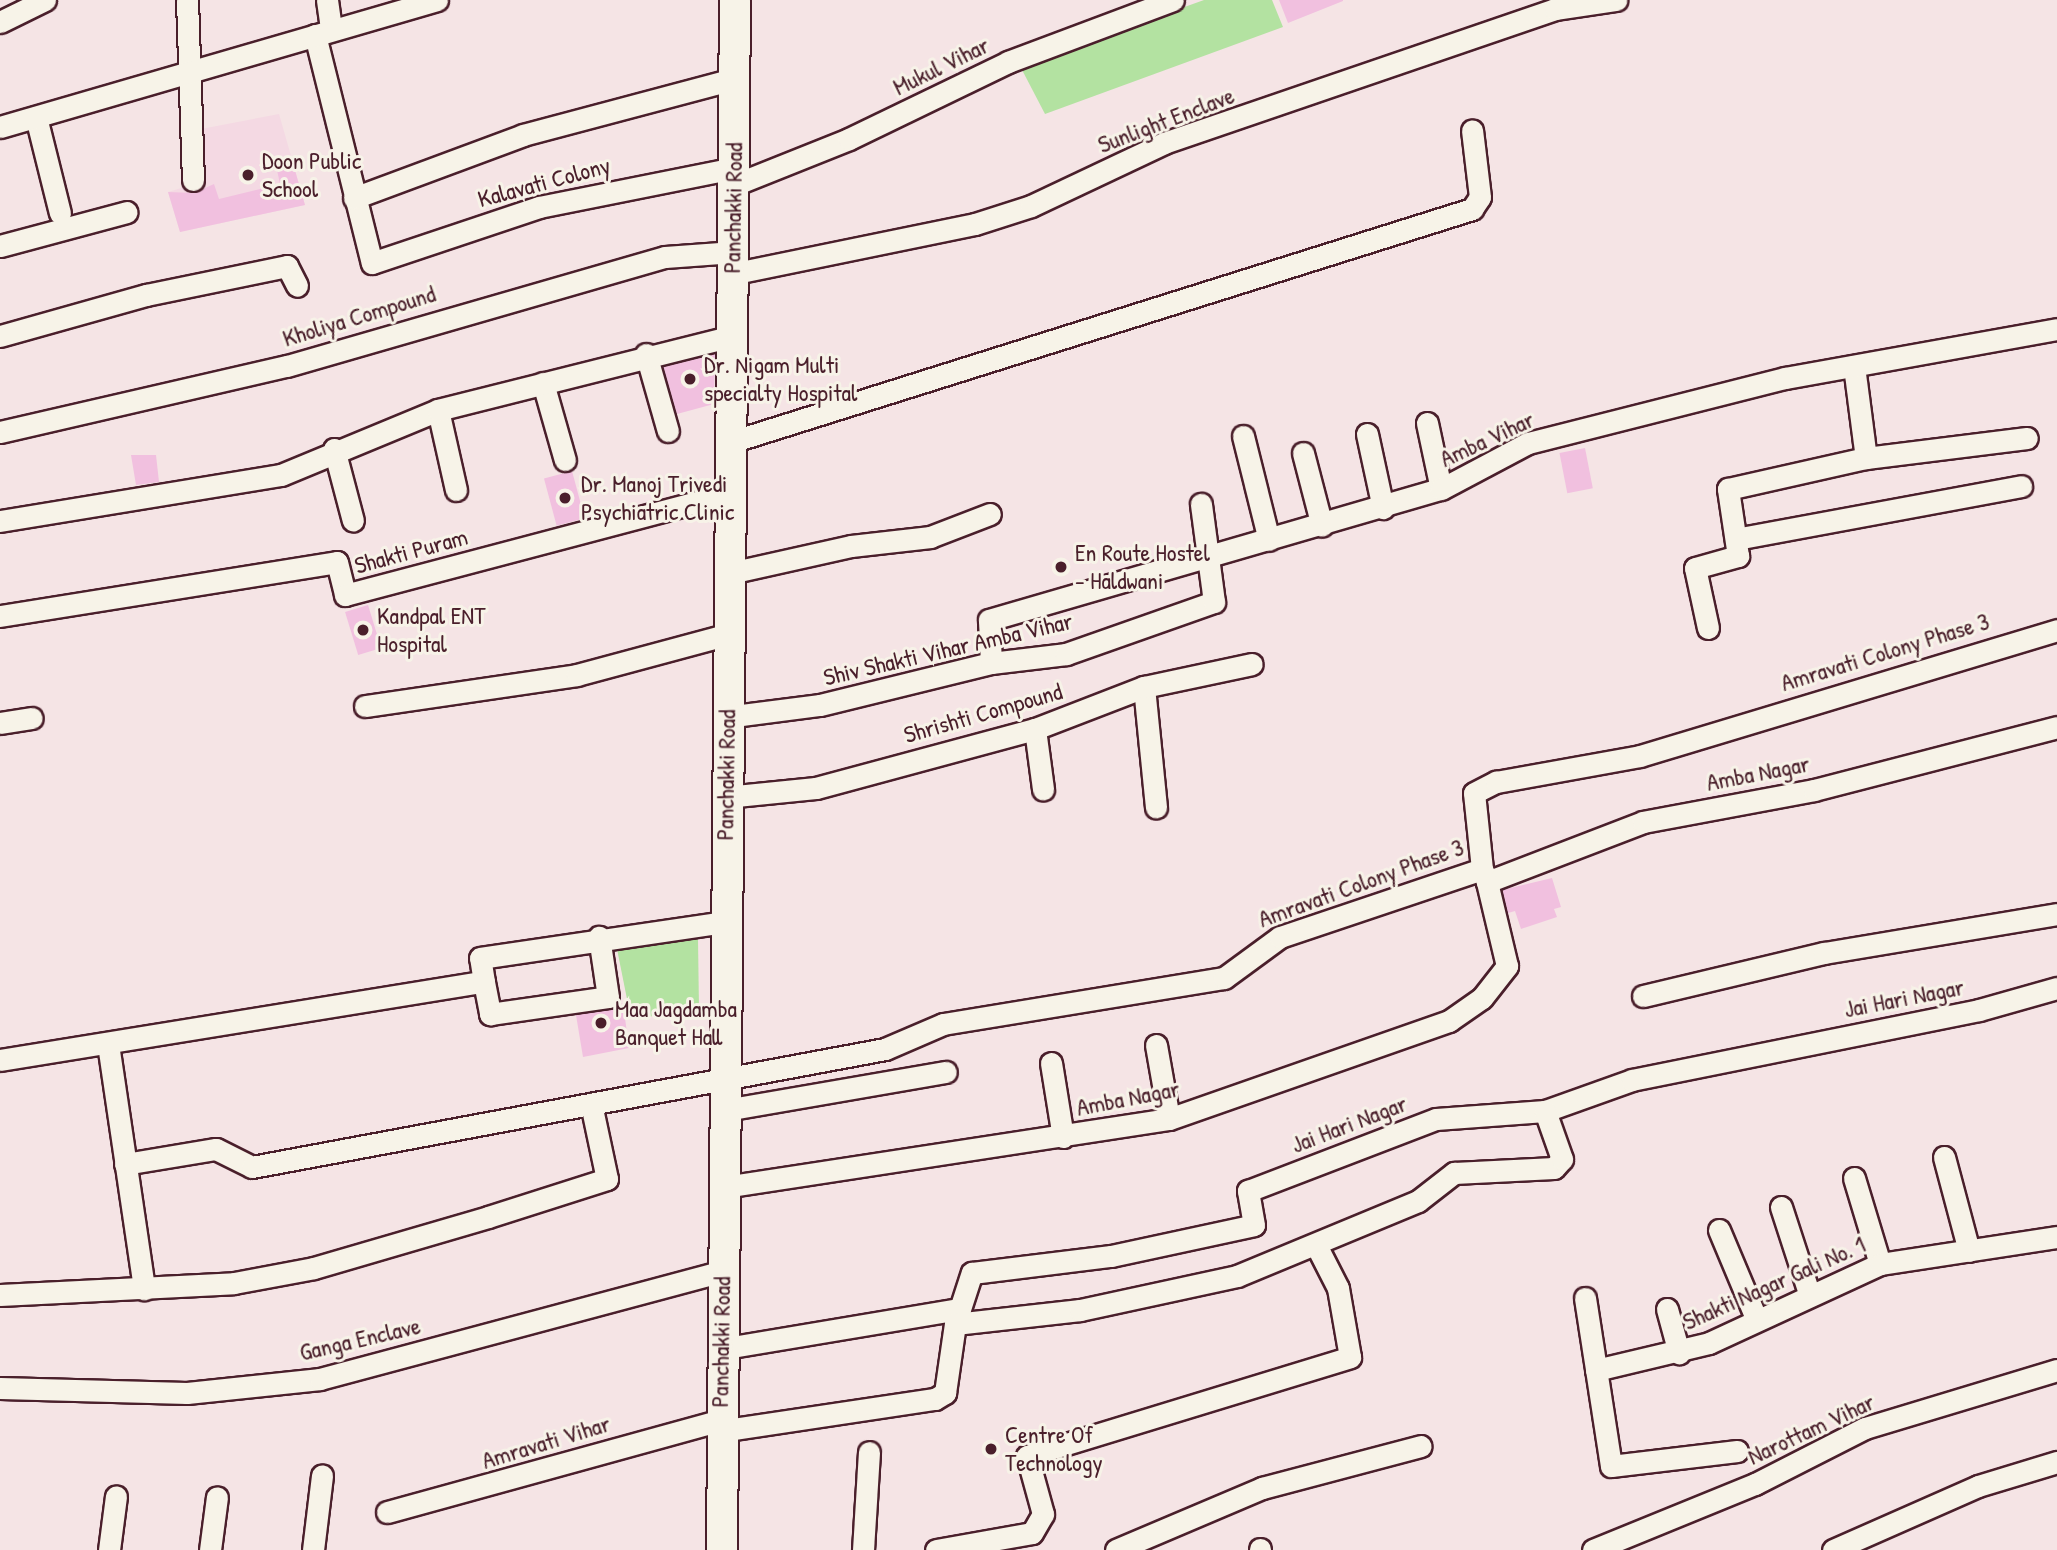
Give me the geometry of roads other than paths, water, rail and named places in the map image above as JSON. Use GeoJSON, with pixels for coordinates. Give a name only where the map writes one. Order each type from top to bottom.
{"type":"FeatureCollection","features":[{"type":"Feature","properties":{"kind":"main road","name":"Panchakki Road"},"geometry":{"type":"LineString","coordinates":[[722,1550],[720,1349],[726,1074],[726,716],[734,441],[734,0]]}},
{"type":"Feature","properties":{"kind":"street"},"geometry":{"type":"LineString","coordinates":[[0,22],[46,0]]}},
{"type":"Feature","properties":{"kind":"street"},"geometry":{"type":"LineString","coordinates":[[187,0],[193,180]]}},
{"type":"Feature","properties":{"kind":"street"},"geometry":{"type":"LineString","coordinates":[[327,0],[323,32],[354,198],[523,135],[734,79]]}},
{"type":"Feature","properties":{"kind":"street"},"geometry":{"type":"LineString","coordinates":[[0,127],[437,0]]}},
{"type":"Feature","properties":{"kind":"street","name":"Mukul Vihar"},"geometry":{"type":"LineString","coordinates":[[734,177],[849,139],[1009,62],[1173,0]]}},
{"type":"Feature","properties":{"kind":"street","name":"Sunlight Enclave"},"geometry":{"type":"LineString","coordinates":[[732,263],[975,224],[1031,206],[1164,144],[1555,9],[1616,0]]}},
{"type":"Feature","properties":{"kind":"street"},"geometry":{"type":"LineString","coordinates":[[36,117],[60,213]]}},
{"type":"Feature","properties":{"kind":"street"},"geometry":{"type":"LineString","coordinates":[[734,441],[1472,209],[1480,197],[1472,130]]}},
{"type":"Feature","properties":{"kind":"street","name":"Kalavati Colony"},"geometry":{"type":"LineString","coordinates":[[354,198],[372,263],[539,206],[734,177]]}},
{"type":"Feature","properties":{"kind":"street"},"geometry":{"type":"LineString","coordinates":[[0,246],[127,212]]}},
{"type":"Feature","properties":{"kind":"street","name":"Kholiya Compound"},"geometry":{"type":"LineString","coordinates":[[0,432],[287,366],[665,257],[732,263]]}},
{"type":"Feature","properties":{"kind":"street"},"geometry":{"type":"LineString","coordinates":[[0,336],[146,295],[287,266],[297,286]]}},
{"type":"Feature","properties":{"kind":"street","name":"Amba Vihar"},"geometry":{"type":"LineString","coordinates":[[991,663],[989,620],[1322,526],[1441,489],[1528,443],[1854,366],[2057,328]]}},
{"type":"Feature","properties":{"kind":"street"},"geometry":{"type":"LineString","coordinates":[[0,521],[281,475],[334,449],[438,410],[646,354],[732,336]]}},
{"type":"Feature","properties":{"kind":"street"},"geometry":{"type":"LineString","coordinates":[[646,354],[668,431]]}},
{"type":"Feature","properties":{"kind":"street"},"geometry":{"type":"LineString","coordinates":[[1854,366],[1866,458]]}},
{"type":"Feature","properties":{"kind":"street"},"geometry":{"type":"LineString","coordinates":[[543,383],[565,460]]}},
{"type":"Feature","properties":{"kind":"street"},"geometry":{"type":"LineString","coordinates":[[438,410],[456,490]]}},
{"type":"Feature","properties":{"kind":"street"},"geometry":{"type":"LineString","coordinates":[[1427,423],[1441,489]]}},
{"type":"Feature","properties":{"kind":"street"},"geometry":{"type":"LineString","coordinates":[[1367,434],[1383,508]]}},
{"type":"Feature","properties":{"kind":"street"},"geometry":{"type":"LineString","coordinates":[[1243,436],[1269,540]]}},
{"type":"Feature","properties":{"kind":"street"},"geometry":{"type":"LineString","coordinates":[[1708,628],[1695,568],[1738,556],[1728,489],[1866,458],[2027,438]]}},
{"type":"Feature","properties":{"kind":"street"},"geometry":{"type":"LineString","coordinates":[[334,449],[353,521]]}},
{"type":"Feature","properties":{"kind":"street"},"geometry":{"type":"LineString","coordinates":[[1303,453],[1322,526]]}},
{"type":"Feature","properties":{"kind":"street"},"geometry":{"type":"LineString","coordinates":[[1736,539],[2021,486]]}},
{"type":"Feature","properties":{"kind":"street","name":"Shakti Puram"},"geometry":{"type":"LineString","coordinates":[[0,616],[337,562],[345,596],[732,493]]}},
{"type":"Feature","properties":{"kind":"street"},"geometry":{"type":"LineString","coordinates":[[1201,504],[1207,557]]}},
{"type":"Feature","properties":{"kind":"street"},"geometry":{"type":"LineString","coordinates":[[730,573],[851,546],[930,537],[990,514]]}},
{"type":"Feature","properties":{"kind":"street","name":"Shiv Shakti Vihar Amba Vihar"},"geometry":{"type":"LineString","coordinates":[[726,716],[820,705],[991,663],[1066,654],[1214,602],[1207,557]]}},
{"type":"Feature","properties":{"kind":"street","name":"Amravati Colony Phase 3"},"geometry":{"type":"LineString","coordinates":[[125,1164],[216,1149],[252,1167],[591,1104],[726,1074],[884,1049],[943,1024],[1224,978],[1280,937],[1485,875],[1474,793],[1496,782],[1640,756],[2057,630]]}},
{"type":"Feature","properties":{"kind":"street"},"geometry":{"type":"LineString","coordinates":[[365,706],[577,675],[729,634]]}},
{"type":"Feature","properties":{"kind":"street","name":"Shrishti Compound"},"geometry":{"type":"LineString","coordinates":[[726,797],[816,788],[1035,729],[1144,687],[1252,664]]}},
{"type":"Feature","properties":{"kind":"street"},"geometry":{"type":"LineString","coordinates":[[1144,687],[1156,807]]}},
{"type":"Feature","properties":{"kind":"street"},"geometry":{"type":"LineString","coordinates":[[0,723],[32,718]]}},
{"type":"Feature","properties":{"kind":"street","name":"Amba Nagar"},"geometry":{"type":"LineString","coordinates":[[724,1187],[1169,1119],[1449,1021],[1482,998],[1507,966],[1485,875],[1643,822],[1814,790],[2057,727]]}},
{"type":"Feature","properties":{"kind":"street"},"geometry":{"type":"LineString","coordinates":[[1035,729],[1043,789]]}},
{"type":"Feature","properties":{"kind":"street"},"geometry":{"type":"LineString","coordinates":[[1643,996],[1824,953],[2057,914]]}},
{"type":"Feature","properties":{"kind":"street"},"geometry":{"type":"LineString","coordinates":[[599,937],[608,997],[490,1014],[480,958],[599,937],[725,922]]}},
{"type":"Feature","properties":{"kind":"street"},"geometry":{"type":"LineString","coordinates":[[0,1060],[484,982]]}},
{"type":"Feature","properties":{"kind":"street","name":"Jai Hari Nagar"},"geometry":{"type":"LineString","coordinates":[[958,1317],[972,1273],[1111,1256],[1254,1225],[1248,1191],[1436,1119],[1545,1111],[1632,1080],[1979,1010],[2057,988]]}},
{"type":"Feature","properties":{"kind":"street"},"geometry":{"type":"LineString","coordinates":[[108,1044],[144,1289]]}},
{"type":"Feature","properties":{"kind":"street"},"geometry":{"type":"LineString","coordinates":[[1156,1045],[1169,1119]]}},
{"type":"Feature","properties":{"kind":"street"},"geometry":{"type":"LineString","coordinates":[[1051,1063],[1063,1137]]}},
{"type":"Feature","properties":{"kind":"street"},"geometry":{"type":"LineString","coordinates":[[725,1110],[946,1072]]}},
{"type":"Feature","properties":{"kind":"street"},"geometry":{"type":"LineString","coordinates":[[0,1295],[234,1283],[314,1268],[607,1179],[591,1104]]}},
{"type":"Feature","properties":{"kind":"street"},"geometry":{"type":"LineString","coordinates":[[720,1349],[958,1317],[1080,1310],[1237,1276],[1317,1247],[1418,1201],[1454,1173],[1559,1165],[1556,1131],[1545,1111]]}},
{"type":"Feature","properties":{"kind":"street"},"geometry":{"type":"LineString","coordinates":[[1944,1157],[1969,1251]]}},
{"type":"Feature","properties":{"kind":"street"},"geometry":{"type":"LineString","coordinates":[[1854,1178],[1880,1264]]}},
{"type":"Feature","properties":{"kind":"street"},"geometry":{"type":"LineString","coordinates":[[1781,1206],[1809,1293]]}},
{"type":"Feature","properties":{"kind":"street"},"geometry":{"type":"LineString","coordinates":[[1719,1230],[1756,1318]]}},
{"type":"Feature","properties":{"kind":"street","name":"Shakti Nagar Gali No. 1"},"geometry":{"type":"LineString","coordinates":[[1596,1370],[1679,1353],[1809,1293],[1880,1264],[2057,1237]]}},
{"type":"Feature","properties":{"kind":"street"},"geometry":{"type":"LineString","coordinates":[[936,1550],[1035,1541],[1043,1514],[1027,1456],[1350,1357],[1338,1288],[1317,1247]]}},
{"type":"Feature","properties":{"kind":"street","name":"Ganga Enclave"},"geometry":{"type":"LineString","coordinates":[[0,1388],[187,1393],[320,1379],[722,1271]]}},
{"type":"Feature","properties":{"kind":"street"},"geometry":{"type":"LineString","coordinates":[[1586,1298],[1611,1466],[1737,1451]]}},
{"type":"Feature","properties":{"kind":"street"},"geometry":{"type":"LineString","coordinates":[[1667,1309],[1679,1353]]}},
{"type":"Feature","properties":{"kind":"street","name":"Amravati Vihar"},"geometry":{"type":"LineString","coordinates":[[387,1512],[720,1426],[935,1399],[945,1393],[958,1317]]}},
{"type":"Feature","properties":{"kind":"street","name":"Narottam Vihar"},"geometry":{"type":"LineString","coordinates":[[1593,1550],[1755,1484],[1865,1428],[2057,1370]]}},
{"type":"Feature","properties":{"kind":"street"},"geometry":{"type":"LineString","coordinates":[[1116,1550],[1262,1488],[1421,1446]]}},
{"type":"Feature","properties":{"kind":"street"},"geometry":{"type":"LineString","coordinates":[[863,1550],[869,1452]]}},
{"type":"Feature","properties":{"kind":"street"},"geometry":{"type":"LineString","coordinates":[[1832,1550],[1978,1486],[2057,1462]]}},
{"type":"Feature","properties":{"kind":"street"},"geometry":{"type":"LineString","coordinates":[[313,1550],[322,1476]]}},
{"type":"Feature","properties":{"kind":"street"},"geometry":{"type":"LineString","coordinates":[[109,1550],[116,1496]]}},
{"type":"Feature","properties":{"kind":"street"},"geometry":{"type":"LineString","coordinates":[[210,1550],[217,1497]]}},
{"type":"Feature","properties":{"kind":"place","name":"Doon Public School"},"geometry":{"type":"Point","coordinates":[248,175]}},
{"type":"Feature","properties":{"kind":"place","name":"Dr. Nigam Multi specialty Hospital"},"geometry":{"type":"Point","coordinates":[690,379]}},
{"type":"Feature","properties":{"kind":"place","name":"Dr. Manoj Trivedi Psychiatric Clinic"},"geometry":{"type":"Point","coordinates":[565,498]}},
{"type":"Feature","properties":{"kind":"place","name":"En Route Hostel - Haldwani"},"geometry":{"type":"Point","coordinates":[1061,567]}},
{"type":"Feature","properties":{"kind":"place","name":"Kandpal ENT Hospital"},"geometry":{"type":"Point","coordinates":[363,630]}},
{"type":"Feature","properties":{"kind":"place","name":"Maa Jagdamba Banquet Hall"},"geometry":{"type":"Point","coordinates":[601,1023]}},
{"type":"Feature","properties":{"kind":"place","name":"Centre Of Technology"},"geometry":{"type":"Point","coordinates":[991,1449]}}]}
